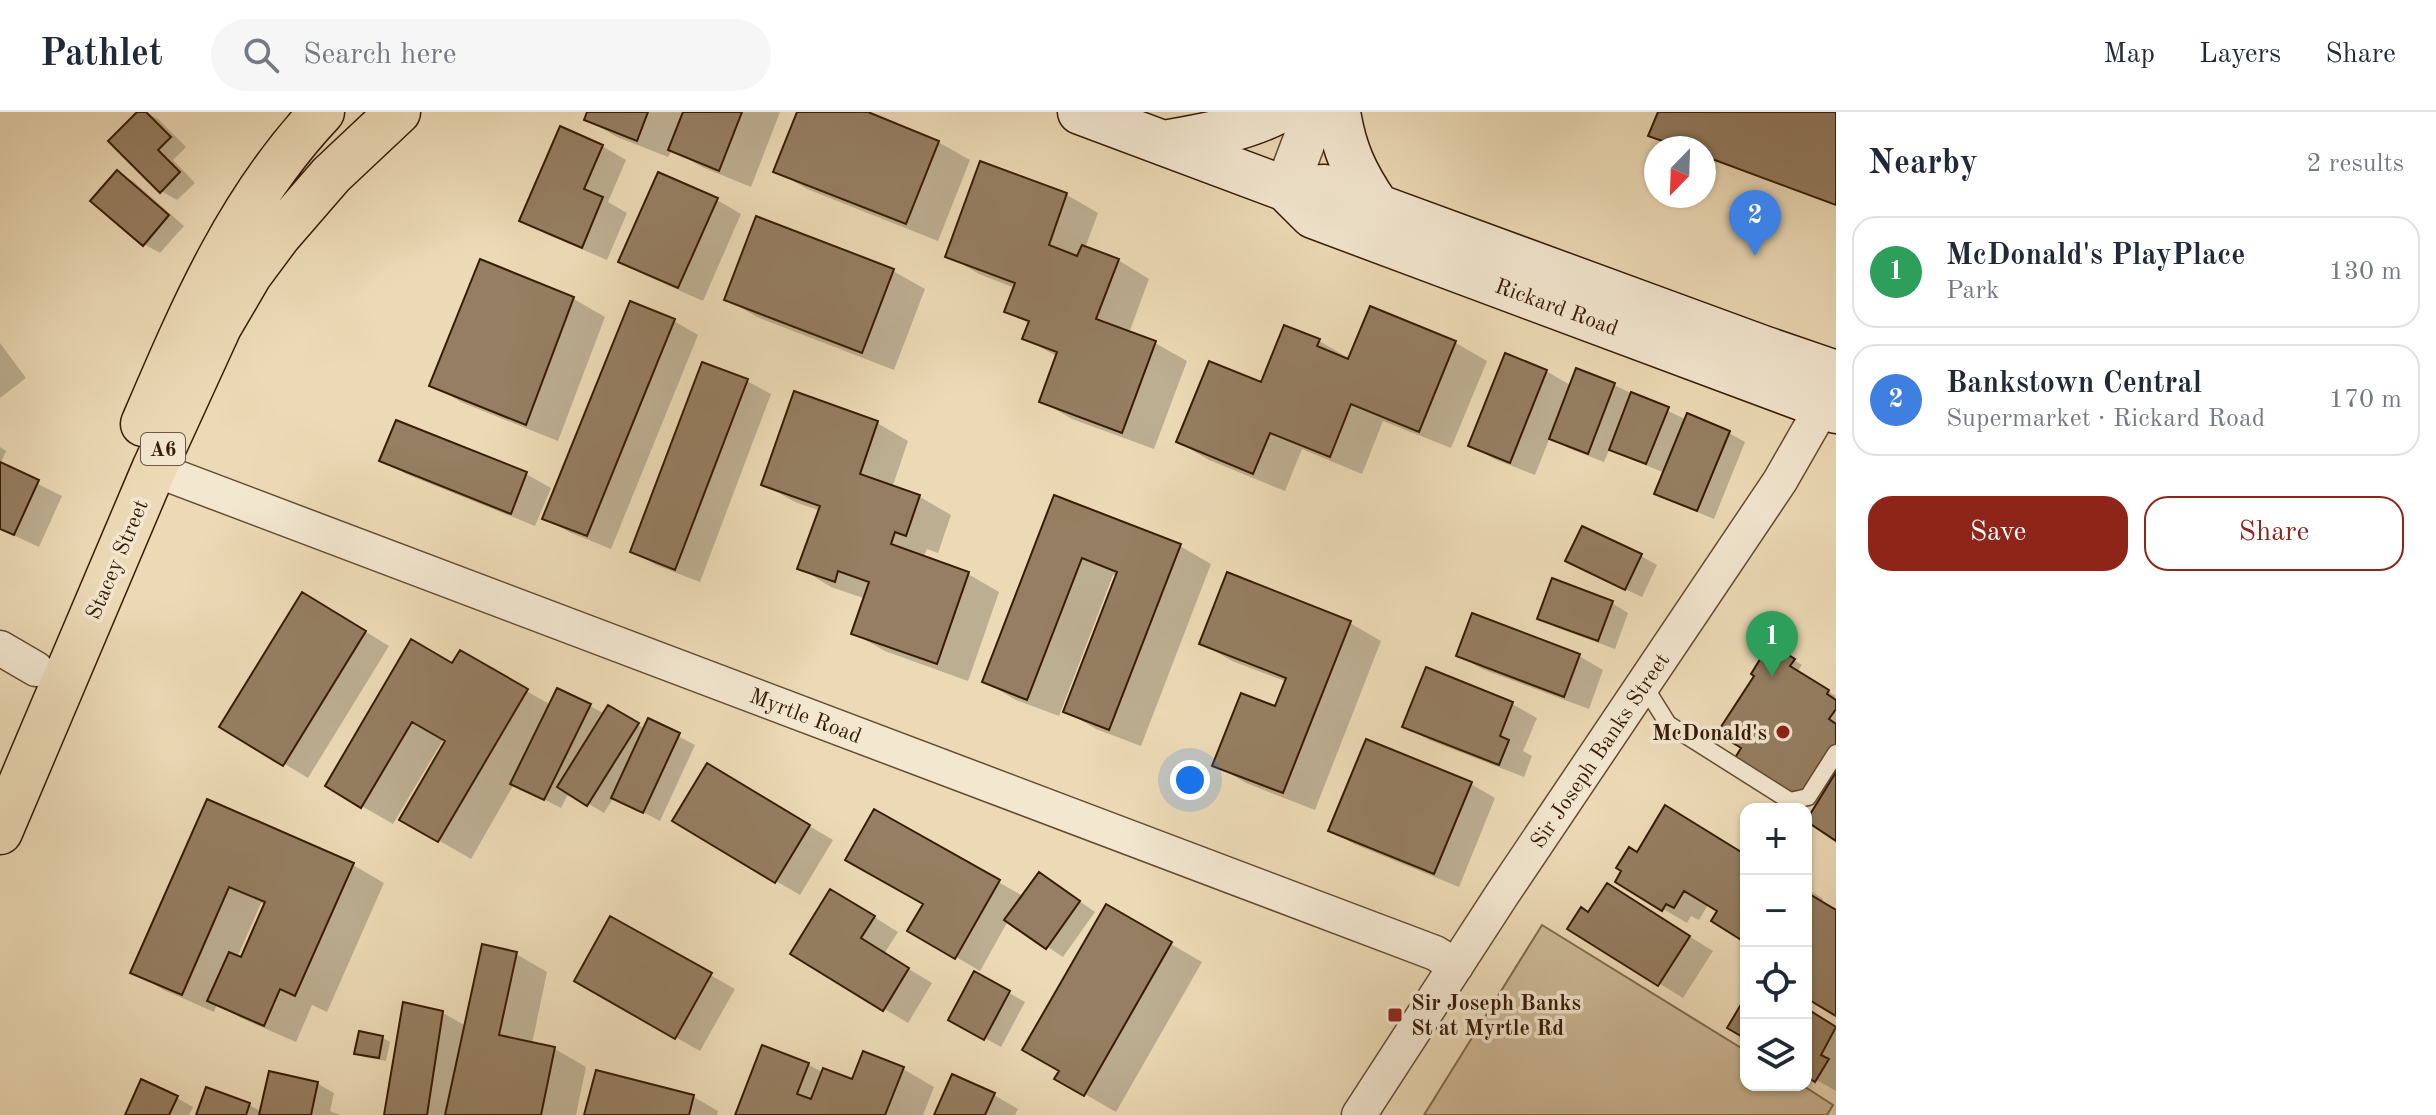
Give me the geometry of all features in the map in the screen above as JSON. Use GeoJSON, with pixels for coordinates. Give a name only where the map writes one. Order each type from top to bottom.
{"type":"FeatureCollection","features":[{"type":"Feature","properties":{"kind":"highway","name":"Stacey Street"},"geometry":{"type":"LineString","coordinates":[[0,754],[18,659],[219,256],[274,170],[322,112]]}},
{"type":"Feature","properties":{"kind":"highway","name":"Stacey Street"},"geometry":{"type":"LineString","coordinates":[[0,832],[154,469],[219,327],[250,274],[279,235],[331,175],[398,112]]}},
{"type":"Feature","properties":{"kind":"main road","name":"Rickard Road"},"geometry":{"type":"LineString","coordinates":[[1080,112],[1286,189],[1324,187],[1763,348],[1833,394]]}},
{"type":"Feature","properties":{"kind":"main road"},"geometry":{"type":"LineString","coordinates":[[1161,144],[1223,133],[1277,112]]}},
{"type":"Feature","properties":{"kind":"main road"},"geometry":{"type":"LineString","coordinates":[[1338,112],[1347,152],[1357,177],[1377,206]]}},
{"type":"Feature","properties":{"kind":"main road","name":"Rickard Road"},"geometry":{"type":"LineString","coordinates":[[1286,189],[1313,216],[1833,394]]}},
{"type":"Feature","properties":{"kind":"street"},"geometry":{"type":"LineString","coordinates":[[1286,189],[1315,112]]}},
{"type":"Feature","properties":{"kind":"street","name":"Sir Joseph Banks Street"},"geometry":{"type":"LineString","coordinates":[[1359,1115],[1780,481],[1833,394]]}},
{"type":"Feature","properties":{"kind":"street","name":"Myrtle Road"},"geometry":{"type":"LineString","coordinates":[[154,469],[1435,953],[1456,966]]}},
{"type":"Feature","properties":{"kind":"lane"},"geometry":{"type":"LineString","coordinates":[[1643,684],[1668,724],[1790,801],[1808,797],[1836,753]]}},
{"type":"Feature","properties":{"kind":"shaded area"},"geometry":{"type":"Polygon","coordinates":[[[1542,925],[1740,1047],[1740,1091],[1811,1091],[1833,1105],[1827,1115],[1424,1115],[1542,925]]]}},
{"type":"Feature","properties":{"kind":"building"},"geometry":{"type":"Polygon","coordinates":[[[137,112],[146,112],[171,137],[158,150],[180,172],[160,193],[108,141],[137,112]]]}},
{"type":"Feature","properties":{"kind":"building"},"geometry":{"type":"Polygon","coordinates":[[[587,112],[648,112],[637,141],[584,120],[587,112]]]}},
{"type":"Feature","properties":{"kind":"building"},"geometry":{"type":"Polygon","coordinates":[[[683,112],[742,112],[719,171],[668,150],[683,112]]]}},
{"type":"Feature","properties":{"kind":"building"},"geometry":{"type":"Polygon","coordinates":[[[797,112],[868,112],[939,141],[906,224],[773,172],[797,112]]]}},
{"type":"Feature","properties":{"kind":"building"},"geometry":{"type":"Polygon","coordinates":[[[1658,112],[1836,112],[1836,205],[1716,160],[1716,136],[1648,136],[1658,112]]]}},
{"type":"Feature","properties":{"kind":"building"},"geometry":{"type":"Polygon","coordinates":[[[560,126],[603,145],[584,189],[603,197],[582,248],[519,221],[560,126]]]}},
{"type":"Feature","properties":{"kind":"building"},"geometry":{"type":"Polygon","coordinates":[[[980,161],[1067,193],[1049,245],[1077,256],[1082,245],[1119,259],[1096,319],[1156,341],[1122,433],[1039,402],[1057,352],[1022,339],[1029,321],[1004,312],[1015,283],[945,257],[980,161]]]}},
{"type":"Feature","properties":{"kind":"building"},"geometry":{"type":"Polygon","coordinates":[[[117,170],[169,215],[143,246],[90,201],[117,170]]]}},
{"type":"Feature","properties":{"kind":"building"},"geometry":{"type":"Polygon","coordinates":[[[658,172],[718,198],[678,288],[618,262],[658,172]]]}},
{"type":"Feature","properties":{"kind":"building"},"geometry":{"type":"Polygon","coordinates":[[[756,216],[894,269],[862,353],[724,300],[756,216]]]}},
{"type":"Feature","properties":{"kind":"building"},"geometry":{"type":"Polygon","coordinates":[[[480,259],[574,297],[526,425],[429,386],[480,259]]]}},
{"type":"Feature","properties":{"kind":"building"},"geometry":{"type":"Polygon","coordinates":[[[630,301],[675,319],[587,536],[542,519],[630,301]]]}},
{"type":"Feature","properties":{"kind":"building"},"geometry":{"type":"Polygon","coordinates":[[[1370,306],[1456,341],[1419,432],[1351,404],[1330,457],[1270,433],[1253,474],[1176,442],[1209,361],[1261,382],[1284,325],[1320,339],[1317,346],[1348,359],[1370,306]]]}},
{"type":"Feature","properties":{"kind":"building"},"geometry":{"type":"Polygon","coordinates":[[[1505,353],[1547,370],[1510,463],[1468,446],[1505,353]]]}},
{"type":"Feature","properties":{"kind":"building"},"geometry":{"type":"Polygon","coordinates":[[[702,362],[748,379],[675,570],[630,552],[702,362]]]}},
{"type":"Feature","properties":{"kind":"building"},"geometry":{"type":"Polygon","coordinates":[[[1576,368],[1615,383],[1588,454],[1549,439],[1576,368]]]}},
{"type":"Feature","properties":{"kind":"building"},"geometry":{"type":"Polygon","coordinates":[[[794,391],[878,421],[860,474],[920,495],[906,536],[895,532],[891,544],[969,572],[937,664],[851,634],[869,582],[838,571],[835,582],[797,569],[820,506],[761,485],[794,391]]]}},
{"type":"Feature","properties":{"kind":"building"},"geometry":{"type":"Polygon","coordinates":[[[1631,392],[1669,407],[1646,464],[1609,450],[1631,392]]]}},
{"type":"Feature","properties":{"kind":"building"},"geometry":{"type":"Polygon","coordinates":[[[1687,413],[1730,431],[1697,511],[1654,494],[1687,413]]]}},
{"type":"Feature","properties":{"kind":"building"},"geometry":{"type":"Polygon","coordinates":[[[396,420],[527,472],[511,514],[379,461],[396,420]]]}},
{"type":"Feature","properties":{"kind":"building"},"geometry":{"type":"Polygon","coordinates":[[[0,462],[39,480],[14,535],[0,529],[0,462]]]}},
{"type":"Feature","properties":{"kind":"building"},"geometry":{"type":"Polygon","coordinates":[[[1054,495],[1181,544],[1109,730],[1063,712],[1117,572],[1082,558],[1027,700],[982,682],[1054,495]]]}},
{"type":"Feature","properties":{"kind":"building"},"geometry":{"type":"Polygon","coordinates":[[[1582,526],[1642,554],[1625,590],[1565,561],[1582,526]]]}},
{"type":"Feature","properties":{"kind":"building"},"geometry":{"type":"Polygon","coordinates":[[[1227,572],[1351,621],[1283,793],[1212,766],[1241,693],[1275,706],[1286,678],[1199,644],[1227,572]]]}},
{"type":"Feature","properties":{"kind":"building"},"geometry":{"type":"Polygon","coordinates":[[[1552,578],[1613,601],[1598,641],[1537,619],[1552,578]]]}},
{"type":"Feature","properties":{"kind":"building"},"geometry":{"type":"Polygon","coordinates":[[[302,592],[366,631],[283,766],[219,727],[302,592]]]}},
{"type":"Feature","properties":{"kind":"building"},"geometry":{"type":"Polygon","coordinates":[[[1472,613],[1580,654],[1564,697],[1456,656],[1472,613]]]}},
{"type":"Feature","properties":{"kind":"building"},"geometry":{"type":"Polygon","coordinates":[[[411,639],[452,663],[460,650],[528,689],[438,842],[399,820],[445,741],[412,722],[361,808],[325,786],[411,639]]]}},
{"type":"Feature","properties":{"kind":"building"},"geometry":{"type":"Polygon","coordinates":[[[1770,643],[1795,659],[1790,666],[1829,690],[1827,694],[1836,700],[1836,709],[1829,719],[1836,724],[1836,765],[1793,803],[1783,803],[1729,768],[1741,748],[1717,733],[1754,676],[1751,674],[1770,643]]]}},
{"type":"Feature","properties":{"kind":"building"},"geometry":{"type":"Polygon","coordinates":[[[1426,667],[1513,702],[1500,736],[1509,740],[1499,765],[1402,727],[1426,667]]]}},
{"type":"Feature","properties":{"kind":"building"},"geometry":{"type":"Polygon","coordinates":[[[557,688],[591,704],[544,800],[510,784],[557,688]]]}},
{"type":"Feature","properties":{"kind":"building"},"geometry":{"type":"Polygon","coordinates":[[[608,705],[639,723],[587,806],[557,787],[608,705]]]}},
{"type":"Feature","properties":{"kind":"building"},"geometry":{"type":"Polygon","coordinates":[[[648,718],[680,733],[643,813],[611,798],[648,718]]]}},
{"type":"Feature","properties":{"kind":"building"},"geometry":{"type":"Polygon","coordinates":[[[1366,739],[1472,782],[1434,874],[1328,831],[1366,739]]]}},
{"type":"Feature","properties":{"kind":"building"},"geometry":{"type":"Polygon","coordinates":[[[707,763],[810,825],[775,883],[672,821],[707,763]]]}},
{"type":"Feature","properties":{"kind":"building"},"geometry":{"type":"Polygon","coordinates":[[[1836,772],[1836,841],[1812,825],[1812,811],[1836,772]]]}},
{"type":"Feature","properties":{"kind":"building"},"geometry":{"type":"Polygon","coordinates":[[[207,799],[354,863],[295,996],[280,989],[264,1026],[207,1001],[229,952],[241,957],[265,902],[229,887],[182,995],[130,973],[207,799]]]}},
{"type":"Feature","properties":{"kind":"building"},"geometry":{"type":"Polygon","coordinates":[[[1665,805],[1740,851],[1740,939],[1711,921],[1717,911],[1684,891],[1674,908],[1666,904],[1662,911],[1615,882],[1621,871],[1616,868],[1629,847],[1637,852],[1665,805]]]}},
{"type":"Feature","properties":{"kind":"building"},"geometry":{"type":"Polygon","coordinates":[[[874,809],[1000,880],[955,959],[907,931],[923,904],[845,860],[874,809]]]}},
{"type":"Feature","properties":{"kind":"building"},"geometry":{"type":"Polygon","coordinates":[[[1039,872],[1080,901],[1046,949],[1004,920],[1039,872]]]}},
{"type":"Feature","properties":{"kind":"building"},"geometry":{"type":"Polygon","coordinates":[[[1607,883],[1690,936],[1658,986],[1567,929],[1581,907],[1588,912],[1607,883]]]}},
{"type":"Feature","properties":{"kind":"building"},"geometry":{"type":"Polygon","coordinates":[[[830,889],[875,916],[861,938],[909,968],[883,1011],[790,954],[830,889]]]}},
{"type":"Feature","properties":{"kind":"building"},"geometry":{"type":"Polygon","coordinates":[[[1812,896],[1836,910],[1836,1016],[1812,1002],[1812,896]]]}},
{"type":"Feature","properties":{"kind":"building"},"geometry":{"type":"Polygon","coordinates":[[[1106,904],[1172,942],[1084,1096],[1054,1079],[1059,1071],[1022,1050],[1106,904]]]}},
{"type":"Feature","properties":{"kind":"building"},"geometry":{"type":"Polygon","coordinates":[[[610,916],[712,973],[675,1039],[574,981],[610,916]]]}},
{"type":"Feature","properties":{"kind":"building"},"geometry":{"type":"Polygon","coordinates":[[[482,944],[517,952],[499,1035],[555,1047],[541,1115],[445,1115],[482,944]]]}},
{"type":"Feature","properties":{"kind":"building"},"geometry":{"type":"Polygon","coordinates":[[[974,971],[1010,991],[984,1040],[948,1020],[974,971]]]}},
{"type":"Feature","properties":{"kind":"building"},"geometry":{"type":"Polygon","coordinates":[[[403,1002],[443,1011],[427,1115],[384,1115],[403,1002]]]}},
{"type":"Feature","properties":{"kind":"building"},"geometry":{"type":"Polygon","coordinates":[[[1740,1006],[1740,1036],[1727,1028],[1740,1006]]]}},
{"type":"Feature","properties":{"kind":"building"},"geometry":{"type":"Polygon","coordinates":[[[1812,1012],[1836,1027],[1821,1055],[1829,1059],[1815,1082],[1812,1080],[1812,1012]]]}},
{"type":"Feature","properties":{"kind":"building"},"geometry":{"type":"Polygon","coordinates":[[[359,1031],[383,1036],[379,1058],[354,1054],[359,1031]]]}},
{"type":"Feature","properties":{"kind":"building"},"geometry":{"type":"Polygon","coordinates":[[[762,1045],[809,1063],[797,1094],[811,1099],[823,1068],[852,1079],[863,1051],[904,1067],[885,1115],[735,1115],[762,1045]]]}},
{"type":"Feature","properties":{"kind":"building"},"geometry":{"type":"Polygon","coordinates":[[[596,1070],[694,1095],[689,1115],[584,1115],[596,1070]]]}},
{"type":"Feature","properties":{"kind":"building"},"geometry":{"type":"Polygon","coordinates":[[[269,1071],[318,1082],[311,1115],[259,1115],[269,1071]]]}},
{"type":"Feature","properties":{"kind":"building"},"geometry":{"type":"Polygon","coordinates":[[[952,1074],[995,1093],[985,1115],[934,1115],[952,1074]]]}},
{"type":"Feature","properties":{"kind":"building"},"geometry":{"type":"Polygon","coordinates":[[[141,1079],[178,1096],[169,1115],[125,1115],[141,1079]]]}},
{"type":"Feature","properties":{"kind":"building"},"geometry":{"type":"Polygon","coordinates":[[[206,1087],[250,1103],[246,1115],[196,1115],[206,1087]]]}},
{"type":"Feature","properties":{"kind":"place","name":"Bankstown Central"},"geometry":{"type":"Point","coordinates":[1755,256]}},
{"type":"Feature","properties":{"kind":"place","name":"McDonald's PlayPlace"},"geometry":{"type":"Point","coordinates":[1772,677]}},
{"type":"Feature","properties":{"kind":"place","name":"McDonald's"},"geometry":{"type":"Point","coordinates":[1783,732]}},
{"type":"Feature","properties":{"kind":"place","name":"Sir Joseph Banks St at Myrtle Rd"},"geometry":{"type":"Point","coordinates":[1395,1015]}}]}
